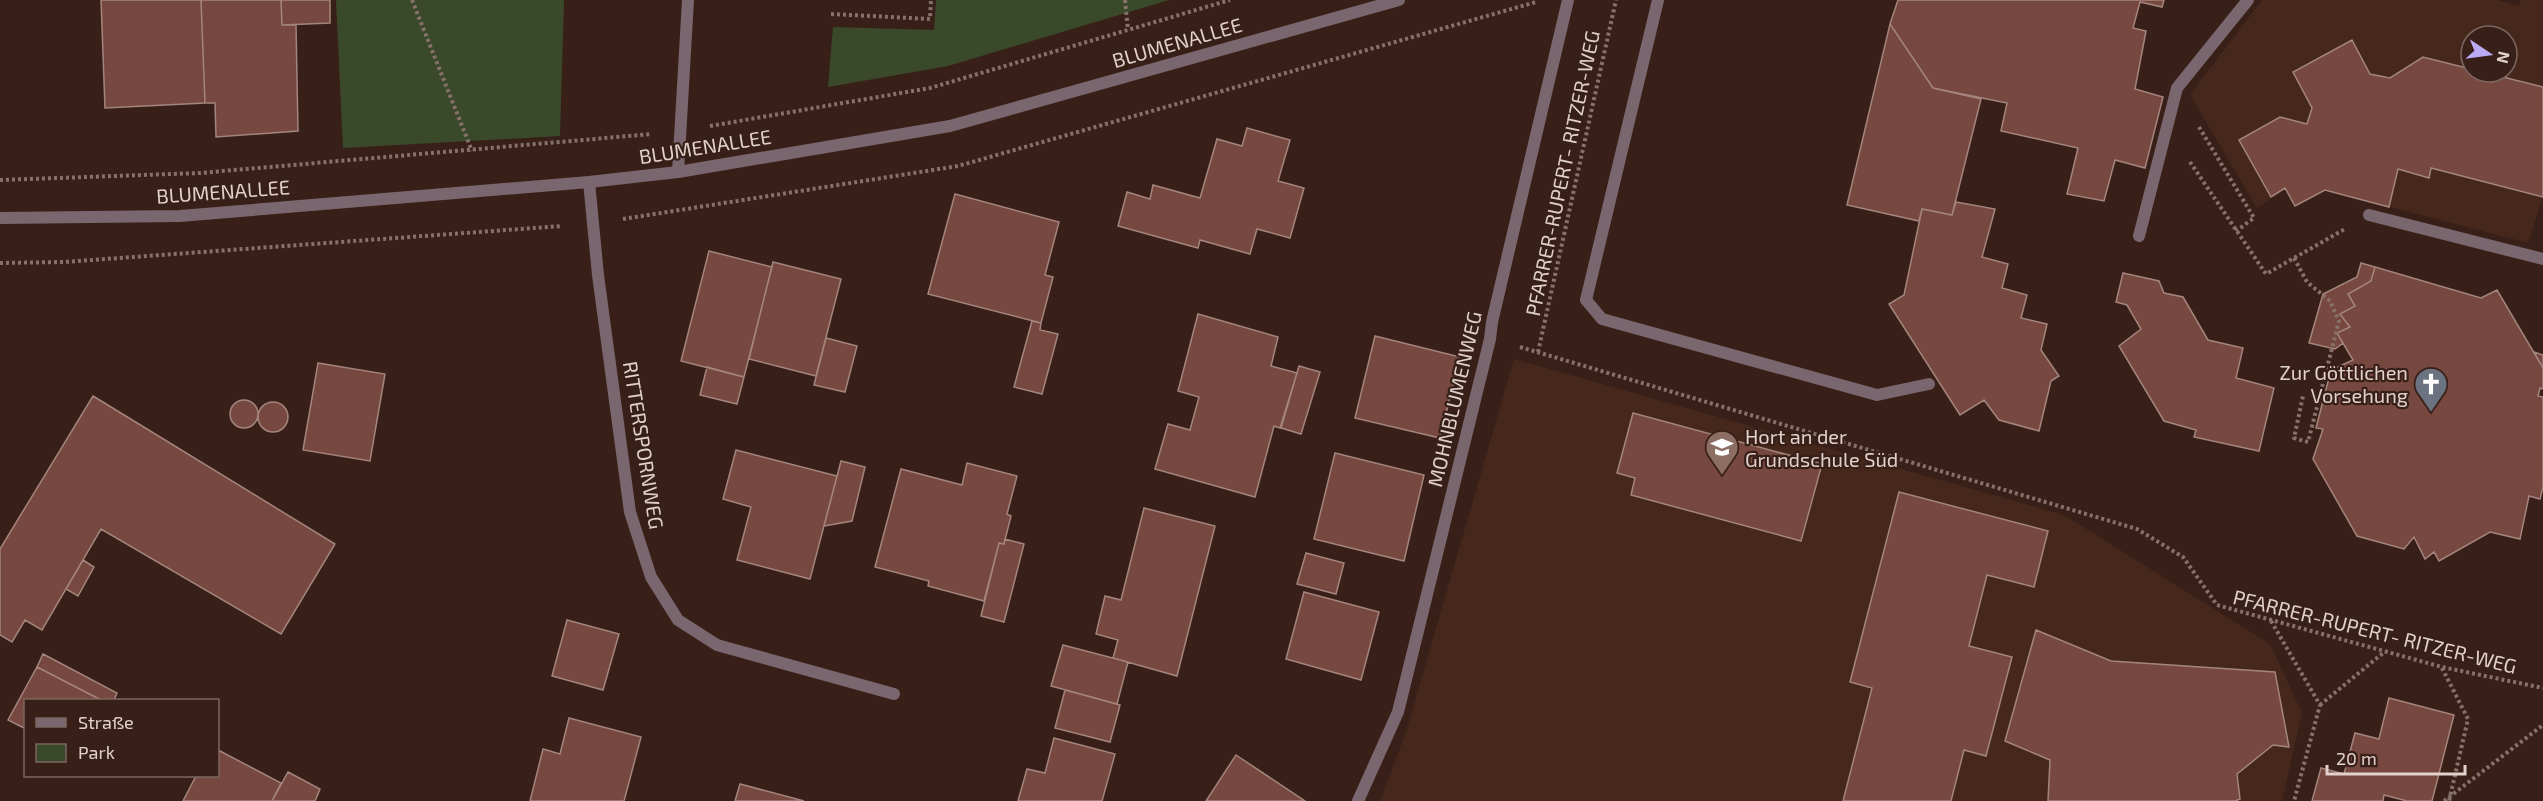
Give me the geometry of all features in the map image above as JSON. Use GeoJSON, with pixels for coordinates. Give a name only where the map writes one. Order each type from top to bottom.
{"type":"FeatureCollection","features":[{"type":"Feature","properties":{"kind":"street"},"geometry":{"type":"LineString","coordinates":[[678,171],[688,0]]}},
{"type":"Feature","properties":{"kind":"street","name":"BLUMENALLEE"},"geometry":{"type":"LineString","coordinates":[[0,218],[180,216],[589,182],[678,171],[950,126],[1399,0]]}},
{"type":"Feature","properties":{"kind":"street","name":"MOHNBLUMENWEG"},"geometry":{"type":"LineString","coordinates":[[1358,801],[1398,712],[1490,339],[1492,322],[1569,0]]}},
{"type":"Feature","properties":{"kind":"street"},"geometry":{"type":"LineString","coordinates":[[1658,0],[1586,300],[1602,319],[1877,395],[1929,384]]}},
{"type":"Feature","properties":{"kind":"street"},"geometry":{"type":"LineString","coordinates":[[2139,236],[2177,88],[2248,0]]}},
{"type":"Feature","properties":{"kind":"street","name":"RITTERSPORNWEG"},"geometry":{"type":"LineString","coordinates":[[589,182],[598,275],[630,512],[651,577],[678,620],[717,645],[894,694]]}},
{"type":"Feature","properties":{"kind":"street"},"geometry":{"type":"LineString","coordinates":[[2369,215],[2543,259]]}},
{"type":"Feature","properties":{"kind":"path"},"geometry":{"type":"LineString","coordinates":[[412,0],[472,151]]}},
{"type":"Feature","properties":{"kind":"path"},"geometry":{"type":"LineString","coordinates":[[831,14],[930,19],[931,0]]}},
{"type":"Feature","properties":{"kind":"path"},"geometry":{"type":"LineString","coordinates":[[1125,0],[1128,30]]}},
{"type":"Feature","properties":{"kind":"path"},"geometry":{"type":"LineString","coordinates":[[0,180],[200,173],[472,151],[679,131],[930,88],[1230,0]]}},
{"type":"Feature","properties":{"kind":"path","name":"PFARRER-RUPERT- RITZER-WEG"},"geometry":{"type":"LineString","coordinates":[[1538,352],[1616,0]]}},
{"type":"Feature","properties":{"kind":"path"},"geometry":{"type":"LineString","coordinates":[[2194,119],[2254,218],[2236,231]]}},
{"type":"Feature","properties":{"kind":"path"},"geometry":{"type":"LineString","coordinates":[[2167,127],[2266,274],[2369,215]]}},
{"type":"Feature","properties":{"kind":"path"},"geometry":{"type":"LineString","coordinates":[[2294,258],[2307,282],[2330,301],[2339,321],[2308,442],[2294,438],[2303,396]]}},
{"type":"Feature","properties":{"kind":"path","name":"PFARRER-RUPERT- RITZER-WEG"},"geometry":{"type":"LineString","coordinates":[[1490,339],[2137,529],[2183,557],[2217,605],[2442,667],[2543,688]]}},
{"type":"Feature","properties":{"kind":"path"},"geometry":{"type":"LineString","coordinates":[[2270,621],[2320,705]]}},
{"type":"Feature","properties":{"kind":"path"},"geometry":{"type":"LineString","coordinates":[[2294,801],[2320,705],[2384,652]]}},
{"type":"Feature","properties":{"kind":"path"},"geometry":{"type":"LineString","coordinates":[[2442,667],[2468,719],[2448,800]]}},
{"type":"Feature","properties":{"kind":"path"},"geometry":{"type":"LineString","coordinates":[[2448,800],[2543,725]]}},
{"type":"Feature","properties":{"kind":"shaded area"},"geometry":{"type":"Polygon","coordinates":[[[2262,0],[2497,0],[2519,6],[2521,0],[2543,0],[2543,197],[2528,243],[2325,190],[2295,206],[2285,189],[2257,208],[2190,95],[2262,0]]]}},
{"type":"Feature","properties":{"kind":"shaded area"},"geometry":{"type":"Polygon","coordinates":[[[1514,359],[2064,515],[2270,644],[2302,713],[2282,801],[1380,801],[1406,732],[1514,359]]]}},
{"type":"Feature","properties":{"kind":"green space"},"geometry":{"type":"Polygon","coordinates":[[[336,0],[564,0],[560,136],[343,148],[336,0]]]}},
{"type":"Feature","properties":{"kind":"green space"},"geometry":{"type":"Polygon","coordinates":[[[936,0],[1169,0],[948,66],[828,87],[833,27],[934,30],[936,0]]]}},
{"type":"Feature","properties":{"kind":"building"},"geometry":{"type":"Polygon","coordinates":[[[101,0],[201,0],[205,103],[105,108],[101,0]]]}},
{"type":"Feature","properties":{"kind":"building"},"geometry":{"type":"Polygon","coordinates":[[[201,0],[281,0],[282,25],[296,25],[298,131],[216,137],[215,103],[205,103],[201,0]]]}},
{"type":"Feature","properties":{"kind":"building"},"geometry":{"type":"Polygon","coordinates":[[[281,0],[330,0],[330,23],[282,25],[281,0]]]}},
{"type":"Feature","properties":{"kind":"building"},"geometry":{"type":"Polygon","coordinates":[[[1898,0],[2164,0],[2162,7],[2140,2],[2133,28],[2146,31],[2135,89],[2163,97],[2145,168],[2115,160],[2104,201],[2067,194],[2078,148],[2001,131],[2007,103],[1933,88],[1890,24],[1898,0]]]}},
{"type":"Feature","properties":{"kind":"building"},"geometry":{"type":"Polygon","coordinates":[[[1890,24],[1933,88],[1981,99],[1952,215],[1922,209],[1919,221],[1847,205],[1890,24]]]}},
{"type":"Feature","properties":{"kind":"building"},"geometry":{"type":"Polygon","coordinates":[[[2352,40],[2370,74],[2390,78],[2423,57],[2459,66],[2459,84],[2519,84],[2519,81],[2543,87],[2543,197],[2431,168],[2429,178],[2398,169],[2389,207],[2325,190],[2295,206],[2285,188],[2271,197],[2239,140],[2280,117],[2307,124],[2312,108],[2293,72],[2352,40]]]}},
{"type":"Feature","properties":{"kind":"building"},"geometry":{"type":"Polygon","coordinates":[[[1247,128],[1290,140],[1278,181],[1304,188],[1290,238],[1257,229],[1250,254],[1200,240],[1198,248],[1118,226],[1127,192],[1150,199],[1153,185],[1200,198],[1217,139],[1242,146],[1247,128]]]}},
{"type":"Feature","properties":{"kind":"building"},"geometry":{"type":"Polygon","coordinates":[[[955,194],[1059,222],[1045,275],[1053,277],[1041,323],[928,294],[955,194]]]}},
{"type":"Feature","properties":{"kind":"building"},"geometry":{"type":"Polygon","coordinates":[[[1956,202],[1995,209],[1982,257],[2008,264],[2002,288],[2027,295],[2021,318],[2047,324],[2041,350],[2059,376],[2051,381],[2039,431],[1999,420],[1984,400],[1960,415],[1889,304],[1904,295],[1922,209],[1952,215],[1956,202]]]}},
{"type":"Feature","properties":{"kind":"building"},"geometry":{"type":"Polygon","coordinates":[[[709,251],[772,267],[744,377],[681,361],[709,251]]]}},
{"type":"Feature","properties":{"kind":"building"},"geometry":{"type":"Polygon","coordinates":[[[773,262],[841,279],[816,376],[749,359],[773,262]]]}},
{"type":"Feature","properties":{"kind":"building"},"geometry":{"type":"Polygon","coordinates":[[[2361,263],[2375,267],[2371,281],[2348,294],[2355,306],[2340,314],[2350,327],[2337,333],[2343,343],[2335,349],[2309,343],[2323,294],[2357,277],[2361,263]]]}},
{"type":"Feature","properties":{"kind":"building","name":"Zur Göttlichen Vorsehung"},"geometry":{"type":"Polygon","coordinates":[[[2375,267],[2481,298],[2497,290],[2543,368],[2543,389],[2540,388],[2538,396],[2543,397],[2543,487],[2540,499],[2529,496],[2520,539],[2490,532],[2439,561],[2434,552],[2425,559],[2414,537],[2404,549],[2357,536],[2313,459],[2323,429],[2316,428],[2331,370],[2353,360],[2337,333],[2350,327],[2340,314],[2355,306],[2348,294],[2371,281],[2375,267]]]}},
{"type":"Feature","properties":{"kind":"building"},"geometry":{"type":"Polygon","coordinates":[[[2123,273],[2159,281],[2164,293],[2183,297],[2208,340],[2243,348],[2236,378],[2274,388],[2259,451],[2194,437],[2196,430],[2164,421],[2119,346],[2141,329],[2127,305],[2116,302],[2123,273]]]}},
{"type":"Feature","properties":{"kind":"building"},"geometry":{"type":"Polygon","coordinates":[[[1198,314],[1278,337],[1271,366],[1297,373],[1280,428],[1274,426],[1255,497],[1155,469],[1168,424],[1190,430],[1199,397],[1178,391],[1198,314]]]}},
{"type":"Feature","properties":{"kind":"building"},"geometry":{"type":"Polygon","coordinates":[[[1032,321],[1041,323],[1040,330],[1058,334],[1042,394],[1014,387],[1032,321]]]}},
{"type":"Feature","properties":{"kind":"building"},"geometry":{"type":"Polygon","coordinates":[[[1375,336],[1460,357],[1440,438],[1355,418],[1375,336]]]}},
{"type":"Feature","properties":{"kind":"building"},"geometry":{"type":"Polygon","coordinates":[[[826,338],[857,346],[845,392],[814,385],[826,338]]]}},
{"type":"Feature","properties":{"kind":"building"},"geometry":{"type":"Polygon","coordinates":[[[2534,352],[2543,355],[2543,368],[2534,352]]]}},
{"type":"Feature","properties":{"kind":"building"},"geometry":{"type":"Polygon","coordinates":[[[318,363],[385,374],[370,461],[303,450],[318,363]]]}},
{"type":"Feature","properties":{"kind":"building"},"geometry":{"type":"Polygon","coordinates":[[[1299,366],[1320,372],[1301,434],[1281,428],[1299,366]]]}},
{"type":"Feature","properties":{"kind":"building"},"geometry":{"type":"Polygon","coordinates":[[[707,367],[744,377],[737,404],[700,395],[707,367]]]}},
{"type":"Feature","properties":{"kind":"building"},"geometry":{"type":"Polygon","coordinates":[[[93,396],[335,544],[281,634],[101,529],[42,630],[25,620],[12,642],[0,635],[0,549],[93,396]]]}},
{"type":"Feature","properties":{"kind":"building"},"geometry":{"type":"Polygon","coordinates":[[[244,400],[254,404],[258,414],[254,424],[244,428],[234,424],[230,414],[234,404],[244,400]]]}},
{"type":"Feature","properties":{"kind":"building"},"geometry":{"type":"Polygon","coordinates":[[[273,402],[284,406],[288,417],[284,428],[273,432],[262,428],[258,417],[262,406],[273,402]]]}},
{"type":"Feature","properties":{"kind":"building","name":"Hort an der Grundschule Süd"},"geometry":{"type":"Polygon","coordinates":[[[1633,413],[1822,464],[1801,541],[1631,495],[1635,478],[1617,473],[1633,413]]]}},
{"type":"Feature","properties":{"kind":"building"},"geometry":{"type":"Polygon","coordinates":[[[736,450],[837,476],[810,579],[737,560],[751,507],[723,499],[736,450]]]}},
{"type":"Feature","properties":{"kind":"building"},"geometry":{"type":"Polygon","coordinates":[[[1335,453],[1424,475],[1404,561],[1314,539],[1335,453]]]}},
{"type":"Feature","properties":{"kind":"building"},"geometry":{"type":"Polygon","coordinates":[[[841,461],[865,467],[852,521],[824,526],[841,461]]]}},
{"type":"Feature","properties":{"kind":"building"},"geometry":{"type":"Polygon","coordinates":[[[967,463],[1017,476],[1007,514],[1011,516],[1004,544],[999,543],[984,601],[928,586],[929,581],[875,567],[901,469],[962,485],[967,463]]]}},
{"type":"Feature","properties":{"kind":"building"},"geometry":{"type":"Polygon","coordinates":[[[1899,492],[2048,531],[2034,587],[1987,575],[1969,646],[2012,657],[1986,756],[1964,750],[1951,801],[1843,801],[1872,688],[1850,682],[1899,492]]]}},
{"type":"Feature","properties":{"kind":"building"},"geometry":{"type":"Polygon","coordinates":[[[1144,508],[1215,526],[1177,676],[1113,658],[1118,640],[1096,634],[1105,596],[1121,600],[1144,508]]]}},
{"type":"Feature","properties":{"kind":"building"},"geometry":{"type":"Polygon","coordinates":[[[1005,539],[1024,544],[1004,622],[981,616],[999,543],[1004,544],[1005,539]]]}},
{"type":"Feature","properties":{"kind":"building"},"geometry":{"type":"Polygon","coordinates":[[[1306,553],[1344,563],[1336,594],[1297,584],[1306,553]]]}},
{"type":"Feature","properties":{"kind":"building"},"geometry":{"type":"Polygon","coordinates":[[[83,560],[94,567],[78,596],[66,589],[83,560]]]}},
{"type":"Feature","properties":{"kind":"building"},"geometry":{"type":"Polygon","coordinates":[[[1304,592],[1379,612],[1361,680],[1286,659],[1304,592]]]}},
{"type":"Feature","properties":{"kind":"building"},"geometry":{"type":"Polygon","coordinates":[[[567,620],[619,634],[603,690],[552,676],[567,620]]]}},
{"type":"Feature","properties":{"kind":"building"},"geometry":{"type":"Polygon","coordinates":[[[2036,630],[2111,661],[2275,672],[2289,747],[2273,745],[2237,774],[2240,799],[2235,801],[2048,801],[2050,760],[2005,741],[2036,630]]]}},
{"type":"Feature","properties":{"kind":"building"},"geometry":{"type":"Polygon","coordinates":[[[1063,645],[1128,662],[1117,704],[1051,686],[1063,645]]]}},
{"type":"Feature","properties":{"kind":"building"},"geometry":{"type":"Polygon","coordinates":[[[43,654],[117,693],[114,699],[99,699],[37,667],[43,654]]]}},
{"type":"Feature","properties":{"kind":"building"},"geometry":{"type":"Polygon","coordinates":[[[37,667],[99,699],[24,699],[24,728],[8,720],[37,667]]]}},
{"type":"Feature","properties":{"kind":"building"},"geometry":{"type":"Polygon","coordinates":[[[1065,690],[1120,705],[1110,742],[1055,728],[1065,690]]]}},
{"type":"Feature","properties":{"kind":"building"},"geometry":{"type":"Polygon","coordinates":[[[2389,698],[2454,715],[2432,801],[2407,801],[2384,795],[2383,801],[2312,801],[2321,768],[2344,774],[2355,733],[2379,739],[2389,698]]]}},
{"type":"Feature","properties":{"kind":"building"},"geometry":{"type":"Polygon","coordinates":[[[569,718],[641,737],[624,801],[530,801],[543,749],[560,754],[569,718]]]}},
{"type":"Feature","properties":{"kind":"building"},"geometry":{"type":"Polygon","coordinates":[[[1054,738],[1115,754],[1102,801],[1018,801],[1027,769],[1045,773],[1054,738]]]}},
{"type":"Feature","properties":{"kind":"building"},"geometry":{"type":"Polygon","coordinates":[[[219,751],[281,783],[272,801],[183,801],[195,777],[219,777],[219,751]]]}},
{"type":"Feature","properties":{"kind":"building"},"geometry":{"type":"Polygon","coordinates":[[[1236,755],[1305,801],[1206,801],[1236,755]]]}},
{"type":"Feature","properties":{"kind":"building"},"geometry":{"type":"Polygon","coordinates":[[[288,772],[320,789],[315,801],[272,801],[288,772]]]}},
{"type":"Feature","properties":{"kind":"building"},"geometry":{"type":"Polygon","coordinates":[[[740,784],[804,801],[735,801],[740,784]]]}},
{"type":"Feature","properties":{"kind":"place","name":"Zur Göttlichen Vorsehung"},"geometry":{"type":"Point","coordinates":[2431,413]}},
{"type":"Feature","properties":{"kind":"place","name":"Hort an der Grundschule Süd"},"geometry":{"type":"Point","coordinates":[1722,476]}}]}
